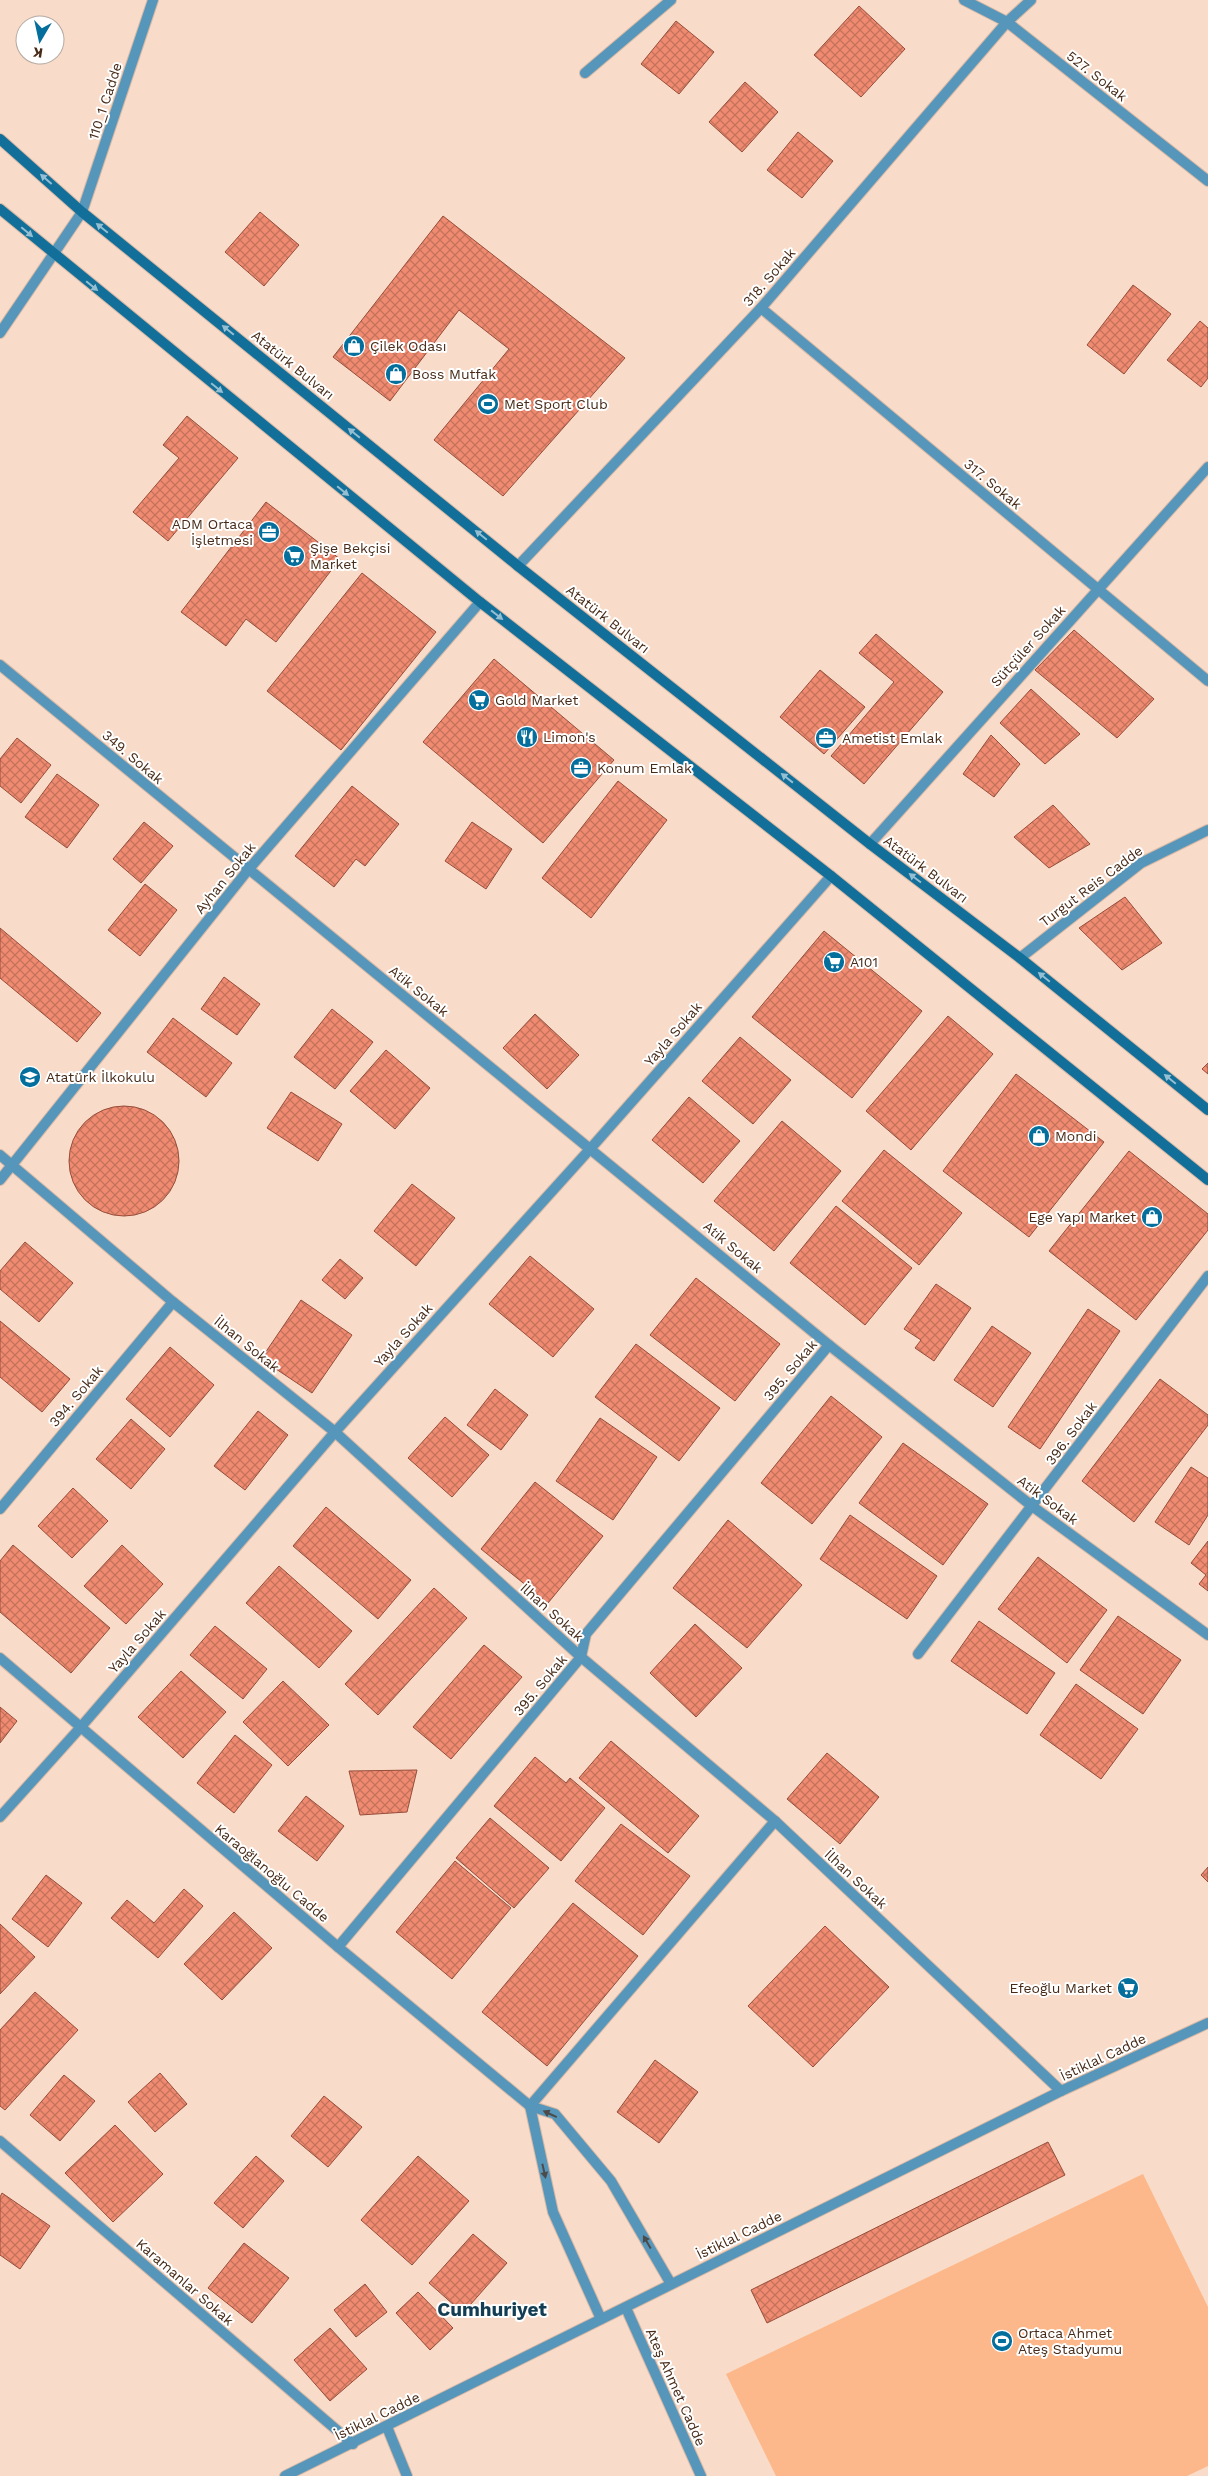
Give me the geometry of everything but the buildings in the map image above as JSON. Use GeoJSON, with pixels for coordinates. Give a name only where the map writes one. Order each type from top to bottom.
{"type":"FeatureCollection","features":[{"type":"Feature","properties":{"kind":"main road","name":"Atatürk Bulvarı"},"geometry":{"type":"LineString","coordinates":[[0,139],[82,212],[518,566],[870,844],[1020,958],[1208,1110]]}},
{"type":"Feature","properties":{"kind":"main road"},"geometry":{"type":"LineString","coordinates":[[0,209],[480,602],[831,876],[1208,1180]]}},
{"type":"Feature","properties":{"kind":"street","name":"110_1 Cadde"},"geometry":{"type":"LineString","coordinates":[[0,333],[82,212],[153,0]]}},
{"type":"Feature","properties":{"kind":"street"},"geometry":{"type":"LineString","coordinates":[[585,73],[671,0]]}},
{"type":"Feature","properties":{"kind":"street","name":"527. Sokak"},"geometry":{"type":"LineString","coordinates":[[964,0],[1007,22],[1208,181]]}},
{"type":"Feature","properties":{"kind":"street","name":"318. Sokak"},"geometry":{"type":"LineString","coordinates":[[518,566],[761,308],[1007,22],[1031,0]]}},
{"type":"Feature","properties":{"kind":"street","name":"317. Sokak"},"geometry":{"type":"LineString","coordinates":[[761,308],[1208,681]]}},
{"type":"Feature","properties":{"kind":"street","name":"Sütçüler Sokak"},"geometry":{"type":"LineString","coordinates":[[870,844],[1097,588],[1208,467]]}},
{"type":"Feature","properties":{"kind":"street","name":"Ayhan Sokak"},"geometry":{"type":"LineString","coordinates":[[0,1180],[248,870],[480,602]]}},
{"type":"Feature","properties":{"kind":"street","name":"349. Sokak"},"geometry":{"type":"LineString","coordinates":[[0,665],[248,870]]}},
{"type":"Feature","properties":{"kind":"street","name":"Turgut Reis Cadde"},"geometry":{"type":"LineString","coordinates":[[1020,958],[1141,863],[1208,830]]}},
{"type":"Feature","properties":{"kind":"street","name":"Atik Sokak"},"geometry":{"type":"LineString","coordinates":[[248,870],[591,1148],[829,1345],[1032,1506],[1208,1635]]}},
{"type":"Feature","properties":{"kind":"street","name":"Yayla Sokak"},"geometry":{"type":"LineString","coordinates":[[0,1817],[80,1728],[335,1432],[591,1148],[831,876]]}},
{"type":"Feature","properties":{"kind":"street","name":"İlhan Sokak"},"geometry":{"type":"LineString","coordinates":[[0,1155],[174,1302],[335,1432],[581,1657],[775,1822],[1061,2091]]}},
{"type":"Feature","properties":{"kind":"street","name":"396. Sokak"},"geometry":{"type":"LineString","coordinates":[[918,1654],[1208,1276]]}},
{"type":"Feature","properties":{"kind":"street","name":"394. Sokak"},"geometry":{"type":"LineString","coordinates":[[0,1509],[174,1302]]}},
{"type":"Feature","properties":{"kind":"street","name":"395. Sokak"},"geometry":{"type":"LineString","coordinates":[[338,1947],[581,1657],[586,1634],[829,1345]]}},
{"type":"Feature","properties":{"kind":"street","name":"Karaoğlanoğlu Cadde"},"geometry":{"type":"LineString","coordinates":[[0,1658],[338,1947],[530,2106],[555,2114],[611,2181],[671,2284]]}},
{"type":"Feature","properties":{"kind":"street"},"geometry":{"type":"LineString","coordinates":[[601,2319],[553,2212],[530,2106],[775,1822]]}},
{"type":"Feature","properties":{"kind":"street","name":"İstiklal Cadde"},"geometry":{"type":"LineString","coordinates":[[284,2476],[387,2427],[1061,2091],[1208,2024]]}},
{"type":"Feature","properties":{"kind":"street","name":"Karamanlar Sokak"},"geometry":{"type":"LineString","coordinates":[[0,2141],[352,2444]]}},
{"type":"Feature","properties":{"kind":"street","name":"Ateş Ahmet Cadde"},"geometry":{"type":"LineString","coordinates":[[626,2308],[701,2476]]}},
{"type":"Feature","properties":{"kind":"street"},"geometry":{"type":"LineString","coordinates":[[387,2427],[407,2476]]}},
{"type":"Feature","properties":{"kind":"shaded area","name":"Ortaca Ahmet Ateş Stadyumu"},"geometry":{"type":"Polygon","coordinates":[[[1143,2174],[1208,2307],[1208,2466],[1187,2476],[776,2476],[726,2374],[1143,2174]]]}},
{"type":"Feature","properties":{"kind":"place","name":"Çilek Odası"},"geometry":{"type":"Point","coordinates":[354,346]}},
{"type":"Feature","properties":{"kind":"place","name":"Boss Mutfak"},"geometry":{"type":"Point","coordinates":[396,374]}},
{"type":"Feature","properties":{"kind":"place","name":"Met Sport Club"},"geometry":{"type":"Point","coordinates":[488,404]}},
{"type":"Feature","properties":{"kind":"place","name":"ADM Ortaca İşletmesi"},"geometry":{"type":"Point","coordinates":[269,532]}},
{"type":"Feature","properties":{"kind":"place","name":"Şişe Bekçisi Market"},"geometry":{"type":"Point","coordinates":[294,556]}},
{"type":"Feature","properties":{"kind":"place","name":"Gold Market"},"geometry":{"type":"Point","coordinates":[479,700]}},
{"type":"Feature","properties":{"kind":"place","name":"Limon's"},"geometry":{"type":"Point","coordinates":[527,737]}},
{"type":"Feature","properties":{"kind":"place","name":"Ametist Emlak"},"geometry":{"type":"Point","coordinates":[826,738]}},
{"type":"Feature","properties":{"kind":"place","name":"Konum Emlak"},"geometry":{"type":"Point","coordinates":[581,768]}},
{"type":"Feature","properties":{"kind":"place","name":"A101"},"geometry":{"type":"Point","coordinates":[834,962]}},
{"type":"Feature","properties":{"kind":"place","name":"Atatürk İlkokulu"},"geometry":{"type":"Point","coordinates":[30,1077]}},
{"type":"Feature","properties":{"kind":"place","name":"Mondi"},"geometry":{"type":"Point","coordinates":[1039,1136]}},
{"type":"Feature","properties":{"kind":"place","name":"Ege Yapı Market"},"geometry":{"type":"Point","coordinates":[1152,1217]}},
{"type":"Feature","properties":{"kind":"place","name":"Efeoğlu Market"},"geometry":{"type":"Point","coordinates":[1128,1988]}},
{"type":"Feature","properties":{"kind":"place","name":"Ortaca Ahmet Ateş Stadyumu"},"geometry":{"type":"Point","coordinates":[1002,2341]}},
{"type":"Feature","properties":{"kind":"district","name":"Cumhuriyet"},"geometry":{"type":"Point","coordinates":[492,2309]}}]}
